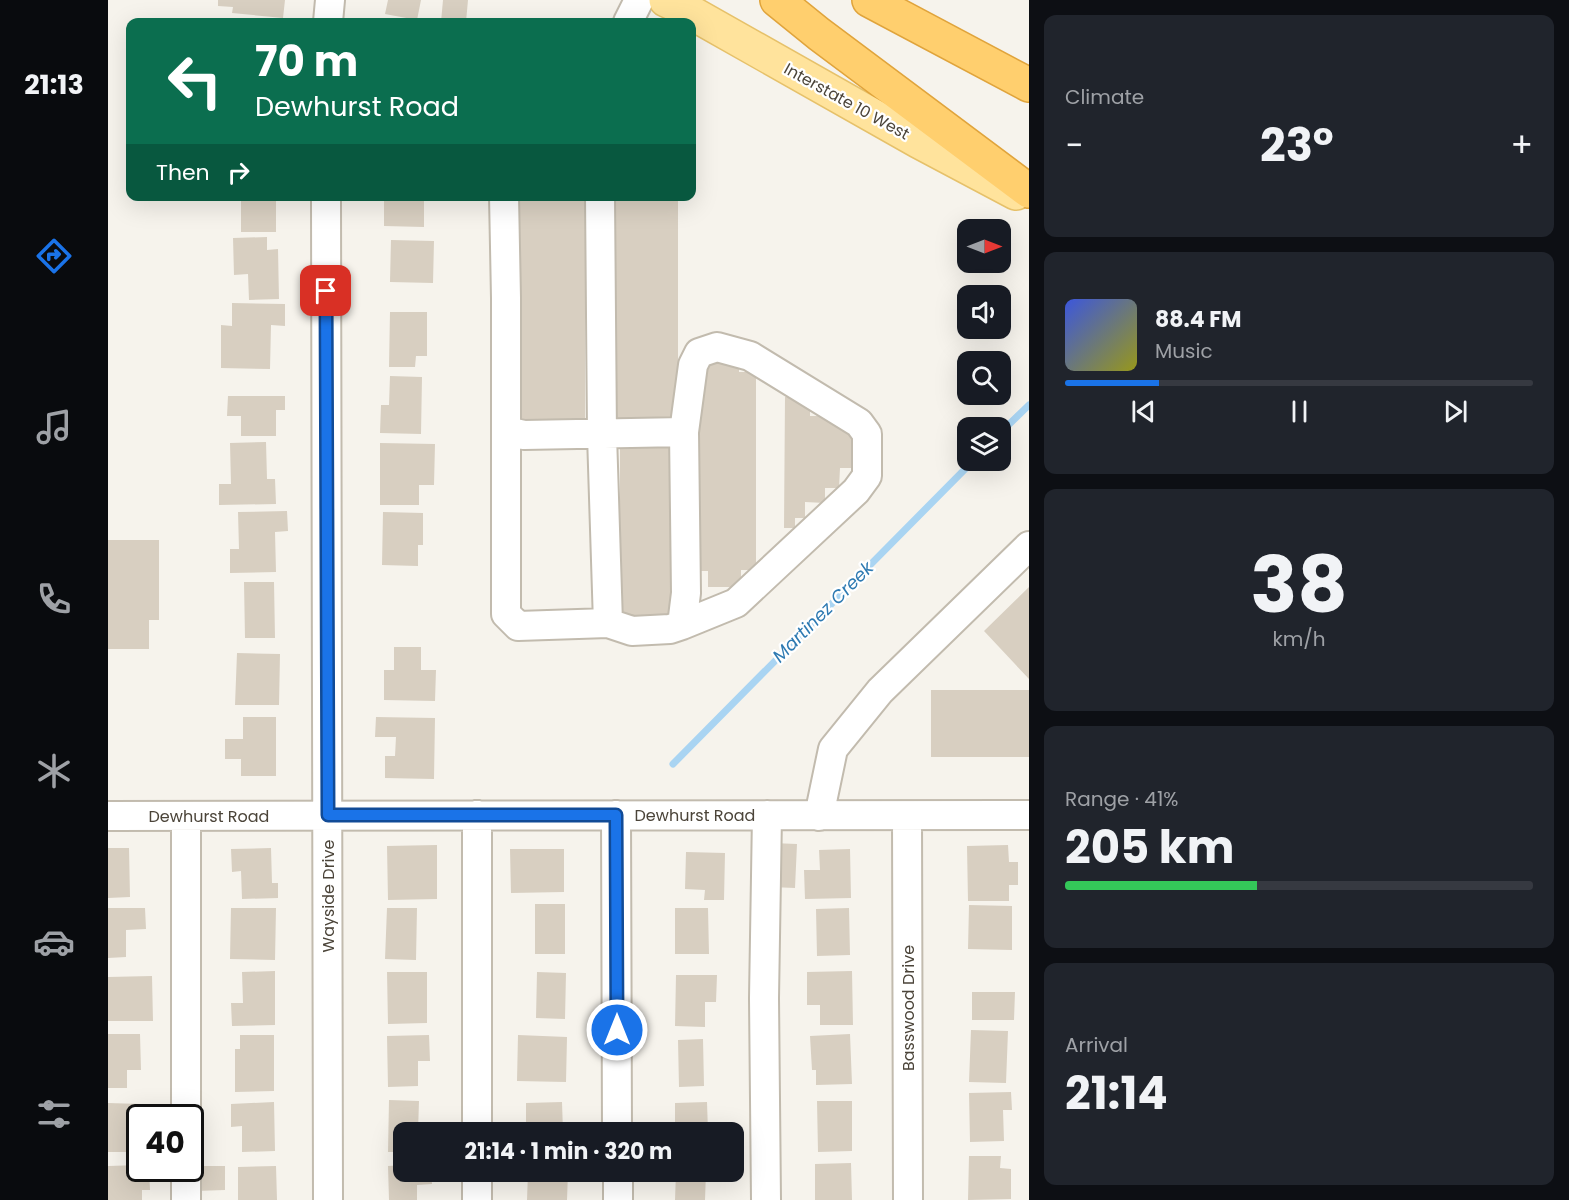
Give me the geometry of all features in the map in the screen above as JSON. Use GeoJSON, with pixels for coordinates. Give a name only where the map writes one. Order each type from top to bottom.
{"type":"FeatureCollection","features":[{"type":"Feature","properties":{"kind":"highway"},"geometry":{"type":"LineString","coordinates":[[777,0],[1029,191]]}},
{"type":"Feature","properties":{"kind":"highway"},"geometry":{"type":"LineString","coordinates":[[869,0],[1029,85]]}},
{"type":"Feature","properties":{"kind":"highway"},"geometry":{"type":"LineString","coordinates":[[896,0],[1029,80]]}},
{"type":"Feature","properties":{"kind":"main road","name":"Interstate 10 West"},"geometry":{"type":"LineString","coordinates":[[666,0],[918,141],[1029,200]]}},
{"type":"Feature","properties":{"kind":"street"},"geometry":{"type":"LineString","coordinates":[[328,18],[330,0]]}},
{"type":"Feature","properties":{"kind":"street"},"geometry":{"type":"LineString","coordinates":[[630,18],[639,0]]}},
{"type":"Feature","properties":{"kind":"street","name":"Wayside Drive"},"geometry":{"type":"LineString","coordinates":[[326,201],[327,1200]]}},
{"type":"Feature","properties":{"kind":"street"},"geometry":{"type":"LineString","coordinates":[[504,201],[506,614],[518,626],[608,623],[632,631],[670,629],[682,625],[736,603],[856,491],[867,476],[867,434],[859,423],[750,356],[717,347],[699,352],[693,365],[684,432],[686,593],[682,625]]}},
{"type":"Feature","properties":{"kind":"street"},"geometry":{"type":"LineString","coordinates":[[600,201],[602,435],[608,623]]}},
{"type":"Feature","properties":{"kind":"street"},"geometry":{"type":"LineString","coordinates":[[506,431],[524,435],[684,432]]}},
{"type":"Feature","properties":{"kind":"street"},"geometry":{"type":"LineString","coordinates":[[819,816],[833,749],[880,691],[1029,546]]}},
{"type":"Feature","properties":{"kind":"street","name":"Dewhurst Road"},"geometry":{"type":"LineString","coordinates":[[108,816],[1029,814]]}},
{"type":"Feature","properties":{"kind":"street"},"geometry":{"type":"LineString","coordinates":[[477,815],[477,1122]]}},
{"type":"Feature","properties":{"kind":"street"},"geometry":{"type":"LineString","coordinates":[[616,815],[617,1122]]}},
{"type":"Feature","properties":{"kind":"street"},"geometry":{"type":"LineString","coordinates":[[766,1200],[767,815]]}},
{"type":"Feature","properties":{"kind":"street"},"geometry":{"type":"LineString","coordinates":[[186,816],[186,1104]]}},
{"type":"Feature","properties":{"kind":"street","name":"Basswood Drive"},"geometry":{"type":"LineString","coordinates":[[907,816],[908,1200]]}},
{"type":"Feature","properties":{"kind":"street"},"geometry":{"type":"LineString","coordinates":[[186,1182],[186,1200]]}},
{"type":"Feature","properties":{"kind":"street"},"geometry":{"type":"LineString","coordinates":[[477,1182],[477,1200]]}},
{"type":"Feature","properties":{"kind":"street"},"geometry":{"type":"LineString","coordinates":[[618,1182],[618,1200]]}},
{"type":"Feature","properties":{"kind":"building"},"geometry":{"type":"Polygon","coordinates":[[[218,0],[285,0],[283,18],[232,13],[233,7],[218,6],[218,0]]]}},
{"type":"Feature","properties":{"kind":"building"},"geometry":{"type":"Polygon","coordinates":[[[388,0],[421,0],[417,18],[385,14],[388,0]]]}},
{"type":"Feature","properties":{"kind":"building"},"geometry":{"type":"Polygon","coordinates":[[[443,0],[468,0],[466,18],[441,18],[443,0]]]}},
{"type":"Feature","properties":{"kind":"building"},"geometry":{"type":"Polygon","coordinates":[[[241,201],[276,201],[276,232],[241,232],[241,201]]]}},
{"type":"Feature","properties":{"kind":"building"},"geometry":{"type":"Polygon","coordinates":[[[384,201],[424,201],[424,227],[384,226],[384,201]]]}},
{"type":"Feature","properties":{"kind":"building"},"geometry":{"type":"Polygon","coordinates":[[[520,201],[585,201],[585,424],[520,424],[520,201]]]}},
{"type":"Feature","properties":{"kind":"building"},"geometry":{"type":"Polygon","coordinates":[[[613,201],[678,201],[678,424],[613,424],[613,201]]]}},
{"type":"Feature","properties":{"kind":"building"},"geometry":{"type":"Polygon","coordinates":[[[267,237],[267,250],[278,249],[279,299],[249,300],[248,274],[234,275],[233,238],[267,237]]]}},
{"type":"Feature","properties":{"kind":"building"},"geometry":{"type":"Polygon","coordinates":[[[391,240],[434,241],[433,283],[390,282],[391,240]]]}},
{"type":"Feature","properties":{"kind":"building"},"geometry":{"type":"Polygon","coordinates":[[[232,303],[285,304],[285,326],[271,325],[270,369],[221,368],[221,325],[232,326],[232,303]]]}},
{"type":"Feature","properties":{"kind":"building"},"geometry":{"type":"Polygon","coordinates":[[[390,312],[427,312],[427,356],[416,356],[415,367],[389,367],[390,312]]]}},
{"type":"Feature","properties":{"kind":"building"},"geometry":{"type":"Polygon","coordinates":[[[707,363],[739,363],[739,372],[756,372],[756,570],[741,570],[741,587],[708,587],[708,571],[697,571],[698,380],[707,380],[707,363]]]}},
{"type":"Feature","properties":{"kind":"building"},"geometry":{"type":"Polygon","coordinates":[[[390,376],[422,377],[421,434],[380,433],[381,405],[389,405],[390,376]]]}},
{"type":"Feature","properties":{"kind":"building"},"geometry":{"type":"Polygon","coordinates":[[[228,396],[285,396],[285,410],[276,410],[276,436],[241,436],[241,416],[227,416],[228,396]]]}},
{"type":"Feature","properties":{"kind":"building"},"geometry":{"type":"Polygon","coordinates":[[[785,397],[810,398],[810,416],[839,416],[839,429],[854,429],[854,468],[840,468],[839,488],[825,488],[825,503],[805,502],[805,518],[795,518],[795,528],[784,528],[785,397]]]}},
{"type":"Feature","properties":{"kind":"building"},"geometry":{"type":"Polygon","coordinates":[[[266,442],[267,479],[275,479],[276,504],[219,505],[219,484],[231,484],[230,443],[266,442]]]}},
{"type":"Feature","properties":{"kind":"building"},"geometry":{"type":"Polygon","coordinates":[[[380,443],[435,444],[434,485],[419,485],[419,505],[380,505],[380,443]]]}},
{"type":"Feature","properties":{"kind":"building"},"geometry":{"type":"Polygon","coordinates":[[[620,446],[671,446],[671,619],[620,619],[620,446]]]}},
{"type":"Feature","properties":{"kind":"building"},"geometry":{"type":"Polygon","coordinates":[[[287,511],[288,531],[275,532],[276,572],[230,573],[230,549],[239,549],[238,512],[287,511]]]}},
{"type":"Feature","properties":{"kind":"building"},"geometry":{"type":"Polygon","coordinates":[[[383,512],[423,513],[423,545],[418,545],[418,566],[382,565],[383,512]]]}},
{"type":"Feature","properties":{"kind":"building"},"geometry":{"type":"Polygon","coordinates":[[[108,540],[159,540],[159,620],[149,620],[149,649],[108,649],[108,540]]]}},
{"type":"Feature","properties":{"kind":"building"},"geometry":{"type":"Polygon","coordinates":[[[244,582],[274,582],[275,638],[245,638],[244,582]]]}},
{"type":"Feature","properties":{"kind":"building"},"geometry":{"type":"Polygon","coordinates":[[[1029,587],[1029,679],[984,631],[1029,587]]]}},
{"type":"Feature","properties":{"kind":"building"},"geometry":{"type":"Polygon","coordinates":[[[394,647],[421,647],[421,670],[436,670],[435,701],[384,700],[384,670],[394,670],[394,647]]]}},
{"type":"Feature","properties":{"kind":"building"},"geometry":{"type":"Polygon","coordinates":[[[237,653],[280,654],[279,705],[235,705],[237,653]]]}},
{"type":"Feature","properties":{"kind":"building"},"geometry":{"type":"Polygon","coordinates":[[[931,690],[1029,690],[1029,757],[931,757],[931,690]]]}},
{"type":"Feature","properties":{"kind":"building"},"geometry":{"type":"Polygon","coordinates":[[[243,717],[276,717],[276,776],[241,776],[241,759],[225,759],[225,739],[243,739],[243,717]]]}},
{"type":"Feature","properties":{"kind":"building"},"geometry":{"type":"Polygon","coordinates":[[[376,717],[435,718],[434,779],[385,778],[385,756],[395,756],[396,737],[375,737],[376,717]]]}},
{"type":"Feature","properties":{"kind":"building"},"geometry":{"type":"Polygon","coordinates":[[[772,843],[797,844],[795,888],[771,887],[772,843]]]}},
{"type":"Feature","properties":{"kind":"building"},"geometry":{"type":"Polygon","coordinates":[[[437,845],[437,899],[388,900],[387,846],[437,845]]]}},
{"type":"Feature","properties":{"kind":"building"},"geometry":{"type":"Polygon","coordinates":[[[1008,845],[1009,862],[1018,862],[1018,885],[1009,885],[1009,901],[968,901],[967,846],[1008,845]]]}},
{"type":"Feature","properties":{"kind":"building"},"geometry":{"type":"Polygon","coordinates":[[[108,848],[129,848],[130,897],[108,898],[108,848]]]}},
{"type":"Feature","properties":{"kind":"building"},"geometry":{"type":"Polygon","coordinates":[[[271,848],[272,883],[278,883],[278,898],[242,899],[241,871],[232,872],[231,849],[271,848]]]}},
{"type":"Feature","properties":{"kind":"building"},"geometry":{"type":"Polygon","coordinates":[[[510,849],[564,849],[564,892],[511,893],[510,849]]]}},
{"type":"Feature","properties":{"kind":"building"},"geometry":{"type":"Polygon","coordinates":[[[850,849],[851,898],[805,899],[804,870],[820,870],[819,850],[850,849]]]}},
{"type":"Feature","properties":{"kind":"building"},"geometry":{"type":"Polygon","coordinates":[[[686,852],[725,853],[724,900],[704,900],[705,890],[685,889],[686,852]]]}},
{"type":"Feature","properties":{"kind":"building"},"geometry":{"type":"Polygon","coordinates":[[[535,904],[565,904],[565,954],[535,954],[535,904]]]}},
{"type":"Feature","properties":{"kind":"building"},"geometry":{"type":"Polygon","coordinates":[[[969,905],[1012,906],[1012,950],[968,949],[969,905]]]}},
{"type":"Feature","properties":{"kind":"building"},"geometry":{"type":"Polygon","coordinates":[[[108,908],[145,908],[146,929],[126,930],[126,957],[108,958],[108,908]]]}},
{"type":"Feature","properties":{"kind":"building"},"geometry":{"type":"Polygon","coordinates":[[[231,908],[276,908],[275,960],[230,959],[231,908]]]}},
{"type":"Feature","properties":{"kind":"building"},"geometry":{"type":"Polygon","coordinates":[[[387,908],[417,908],[416,960],[385,959],[387,908]]]}},
{"type":"Feature","properties":{"kind":"building"},"geometry":{"type":"Polygon","coordinates":[[[675,908],[708,908],[709,954],[675,954],[675,908]]]}},
{"type":"Feature","properties":{"kind":"building"},"geometry":{"type":"Polygon","coordinates":[[[849,908],[850,955],[817,956],[816,909],[849,908]]]}},
{"type":"Feature","properties":{"kind":"building"},"geometry":{"type":"Polygon","coordinates":[[[275,971],[275,1025],[232,1026],[231,1003],[243,1003],[242,972],[275,971]]]}},
{"type":"Feature","properties":{"kind":"building"},"geometry":{"type":"Polygon","coordinates":[[[852,971],[853,1025],[820,1025],[820,1005],[807,1005],[807,972],[852,971]]]}},
{"type":"Feature","properties":{"kind":"building"},"geometry":{"type":"Polygon","coordinates":[[[387,972],[427,972],[427,1023],[388,1024],[387,972]]]}},
{"type":"Feature","properties":{"kind":"building"},"geometry":{"type":"Polygon","coordinates":[[[537,972],[566,973],[565,1019],[536,1018],[537,972]]]}},
{"type":"Feature","properties":{"kind":"building"},"geometry":{"type":"Polygon","coordinates":[[[676,975],[717,975],[716,1002],[705,1002],[705,1027],[675,1026],[676,975]]]}},
{"type":"Feature","properties":{"kind":"building"},"geometry":{"type":"Polygon","coordinates":[[[152,976],[153,1021],[108,1021],[108,977],[152,976]]]}},
{"type":"Feature","properties":{"kind":"building"},"geometry":{"type":"Polygon","coordinates":[[[972,992],[1015,992],[1014,1020],[972,1020],[972,992]]]}},
{"type":"Feature","properties":{"kind":"building"},"geometry":{"type":"Polygon","coordinates":[[[971,1030],[1008,1031],[1006,1083],[969,1082],[971,1030]]]}},
{"type":"Feature","properties":{"kind":"building"},"geometry":{"type":"Polygon","coordinates":[[[108,1034],[140,1034],[141,1070],[127,1070],[127,1088],[108,1088],[108,1034]]]}},
{"type":"Feature","properties":{"kind":"building"},"geometry":{"type":"Polygon","coordinates":[[[850,1034],[852,1084],[816,1085],[816,1070],[812,1070],[810,1036],[850,1034]]]}},
{"type":"Feature","properties":{"kind":"building"},"geometry":{"type":"Polygon","coordinates":[[[240,1035],[274,1035],[274,1091],[235,1092],[235,1049],[240,1049],[240,1035]]]}},
{"type":"Feature","properties":{"kind":"building"},"geometry":{"type":"Polygon","coordinates":[[[429,1035],[430,1061],[418,1061],[418,1086],[388,1087],[387,1036],[429,1035]]]}},
{"type":"Feature","properties":{"kind":"building"},"geometry":{"type":"Polygon","coordinates":[[[518,1035],[567,1037],[566,1082],[517,1081],[518,1035]]]}},
{"type":"Feature","properties":{"kind":"building"},"geometry":{"type":"Polygon","coordinates":[[[703,1039],[704,1086],[679,1087],[678,1040],[703,1039]]]}},
{"type":"Feature","properties":{"kind":"building"},"geometry":{"type":"Polygon","coordinates":[[[1011,1092],[1012,1110],[1003,1110],[1004,1141],[970,1142],[969,1093],[1011,1092]]]}},
{"type":"Feature","properties":{"kind":"building"},"geometry":{"type":"Polygon","coordinates":[[[389,1100],[419,1101],[418,1122],[393,1122],[393,1152],[388,1152],[389,1100]]]}},
{"type":"Feature","properties":{"kind":"building"},"geometry":{"type":"Polygon","coordinates":[[[817,1101],[852,1101],[852,1151],[818,1152],[817,1101]]]}},
{"type":"Feature","properties":{"kind":"building"},"geometry":{"type":"Polygon","coordinates":[[[274,1102],[275,1151],[242,1152],[242,1126],[231,1127],[231,1104],[274,1102]]]}},
{"type":"Feature","properties":{"kind":"building"},"geometry":{"type":"Polygon","coordinates":[[[562,1102],[563,1122],[526,1122],[526,1103],[562,1102]]]}},
{"type":"Feature","properties":{"kind":"building"},"geometry":{"type":"Polygon","coordinates":[[[707,1102],[708,1122],[675,1122],[675,1103],[707,1102]]]}},
{"type":"Feature","properties":{"kind":"building"},"geometry":{"type":"Polygon","coordinates":[[[108,1103],[141,1104],[126,1104],[126,1152],[108,1152],[108,1103]]]}},
{"type":"Feature","properties":{"kind":"building"},"geometry":{"type":"Polygon","coordinates":[[[969,1156],[1001,1156],[1000,1168],[1011,1169],[1011,1199],[968,1200],[969,1156]]]}},
{"type":"Feature","properties":{"kind":"building"},"geometry":{"type":"Polygon","coordinates":[[[851,1163],[852,1200],[815,1200],[815,1164],[851,1163]]]}},
{"type":"Feature","properties":{"kind":"building"},"geometry":{"type":"Polygon","coordinates":[[[126,1165],[126,1182],[150,1182],[150,1190],[142,1190],[142,1200],[108,1200],[108,1166],[126,1165]]]}},
{"type":"Feature","properties":{"kind":"building"},"geometry":{"type":"Polygon","coordinates":[[[204,1166],[225,1166],[225,1190],[195,1191],[195,1182],[204,1182],[204,1166]]]}},
{"type":"Feature","properties":{"kind":"building"},"geometry":{"type":"Polygon","coordinates":[[[276,1166],[277,1200],[238,1200],[238,1167],[276,1166]]]}},
{"type":"Feature","properties":{"kind":"building"},"geometry":{"type":"Polygon","coordinates":[[[388,1166],[393,1166],[393,1182],[432,1182],[432,1184],[417,1185],[417,1200],[389,1200],[388,1166]]]}},
{"type":"Feature","properties":{"kind":"building"},"geometry":{"type":"Polygon","coordinates":[[[528,1182],[568,1182],[567,1200],[527,1200],[528,1182]]]}},
{"type":"Feature","properties":{"kind":"building"},"geometry":{"type":"Polygon","coordinates":[[[676,1182],[706,1182],[705,1200],[675,1200],[676,1182]]]}},
{"type":"Feature","properties":{"kind":"waterway","name":"Martinez Creek"},"geometry":{"type":"LineString","coordinates":[[1011,422],[1029,405]]}},
{"type":"Feature","properties":{"kind":"waterway","name":"Martinez Creek"},"geometry":{"type":"LineString","coordinates":[[673,764],[963,471]]}},
{"type":"Feature","properties":{"kind":"route"},"geometry":{"type":"LineString","coordinates":[[326,291],[328,815],[616,815],[617,1030]]}}]}
